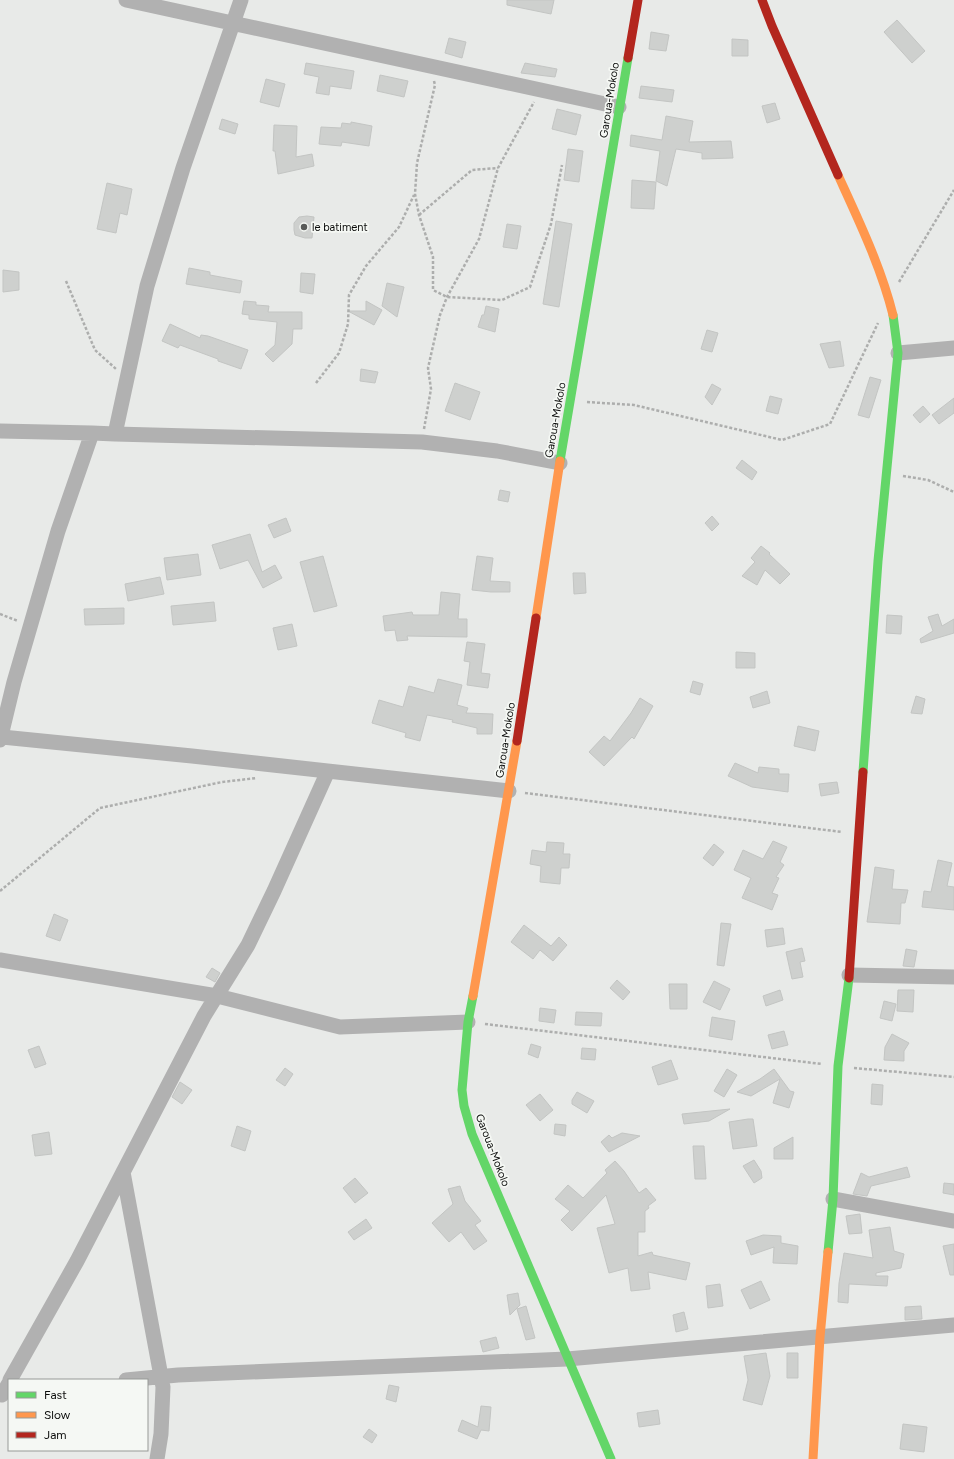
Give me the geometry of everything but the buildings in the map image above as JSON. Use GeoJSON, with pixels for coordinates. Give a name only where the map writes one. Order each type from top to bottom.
{"type":"FeatureCollection","features":[{"type":"Feature","properties":{"kind":"main road","name":"Garoua-Mokolo"},"geometry":{"type":"LineString","coordinates":[[611,1459],[472,1134],[464,1106],[462,1090],[468,1022],[509,791],[560,463],[638,0]]}},
{"type":"Feature","properties":{"kind":"main road"},"geometry":{"type":"LineString","coordinates":[[762,0],[778,40],[865,235],[889,299],[898,353],[878,561],[849,975],[838,1066],[832,1199],[820,1336],[812,1459]]}},
{"type":"Feature","properties":{"kind":"street"},"geometry":{"type":"LineString","coordinates":[[126,0],[619,107]]}},
{"type":"Feature","properties":{"kind":"street"},"geometry":{"type":"LineString","coordinates":[[115,434],[147,286],[183,168],[241,0]]}},
{"type":"Feature","properties":{"kind":"street"},"geometry":{"type":"LineString","coordinates":[[898,353],[954,348]]}},
{"type":"Feature","properties":{"kind":"street"},"geometry":{"type":"LineString","coordinates":[[0,432],[92,432],[115,434],[422,442],[497,451],[560,463]]}},
{"type":"Feature","properties":{"kind":"street"},"geometry":{"type":"LineString","coordinates":[[92,432],[58,531],[28,632],[14,682],[1,739],[192,756],[509,791]]}},
{"type":"Feature","properties":{"kind":"street"},"geometry":{"type":"LineString","coordinates":[[11,1379],[77,1261],[204,1016],[251,938],[274,891],[328,771]]}},
{"type":"Feature","properties":{"kind":"street"},"geometry":{"type":"LineString","coordinates":[[0,960],[217,996],[340,1027],[468,1022]]}},
{"type":"Feature","properties":{"kind":"street"},"geometry":{"type":"LineString","coordinates":[[849,975],[954,977]]}},
{"type":"Feature","properties":{"kind":"street"},"geometry":{"type":"LineString","coordinates":[[123,1172],[162,1376],[164,1399],[157,1459]]}},
{"type":"Feature","properties":{"kind":"street"},"geometry":{"type":"LineString","coordinates":[[832,1199],[954,1221]]}},
{"type":"Feature","properties":{"kind":"street"},"geometry":{"type":"LineString","coordinates":[[135,1379],[162,1376],[567,1359],[954,1325]]}},
{"type":"Feature","properties":{"kind":"path"},"geometry":{"type":"LineString","coordinates":[[429,65],[435,85],[417,163],[415,194],[419,215],[433,257],[434,290],[447,297],[502,300],[530,287],[551,224],[562,165]]}},
{"type":"Feature","properties":{"kind":"path"},"geometry":{"type":"LineString","coordinates":[[422,442],[431,389],[428,368],[440,315],[447,297],[479,239],[498,168],[542,90]]}},
{"type":"Feature","properties":{"kind":"path"},"geometry":{"type":"LineString","coordinates":[[419,215],[472,170],[498,168]]}},
{"type":"Feature","properties":{"kind":"path"},"geometry":{"type":"LineString","coordinates":[[889,299],[954,190]]}},
{"type":"Feature","properties":{"kind":"path"},"geometry":{"type":"LineString","coordinates":[[316,383],[339,353],[348,324],[349,295],[366,266],[399,228],[415,194]]}},
{"type":"Feature","properties":{"kind":"path"},"geometry":{"type":"LineString","coordinates":[[66,281],[96,350],[117,370]]}},
{"type":"Feature","properties":{"kind":"path"},"geometry":{"type":"LineString","coordinates":[[584,402],[634,405],[782,440],[830,424],[879,320]]}},
{"type":"Feature","properties":{"kind":"path"},"geometry":{"type":"LineString","coordinates":[[886,473],[928,480],[954,492]]}},
{"type":"Feature","properties":{"kind":"path"},"geometry":{"type":"LineString","coordinates":[[0,891],[100,808],[222,782],[260,778]]}},
{"type":"Feature","properties":{"kind":"path"},"geometry":{"type":"LineString","coordinates":[[509,791],[858,834]]}},
{"type":"Feature","properties":{"kind":"path"},"geometry":{"type":"LineString","coordinates":[[468,1022],[838,1066],[954,1077]]}},
{"type":"Feature","properties":{"kind":"traffic: fast"},"geometry":{"type":"LineString","coordinates":[[560,461],[628,58]]}},
{"type":"Feature","properties":{"kind":"traffic: fast"},"geometry":{"type":"LineString","coordinates":[[863,772],[878,561],[898,353],[893,315]]}},
{"type":"Feature","properties":{"kind":"traffic: fast"},"geometry":{"type":"LineString","coordinates":[[828,1252],[833,1199],[838,1066],[849,978]]}},
{"type":"Feature","properties":{"kind":"traffic: fast"},"geometry":{"type":"LineString","coordinates":[[473,996],[468,1022],[462,1090],[464,1106],[472,1134],[611,1459]]}},
{"type":"Feature","properties":{"kind":"traffic: slow"},"geometry":{"type":"LineString","coordinates":[[838,175],[876,262],[893,315]]}},
{"type":"Feature","properties":{"kind":"traffic: slow"},"geometry":{"type":"LineString","coordinates":[[536,618],[560,461]]}},
{"type":"Feature","properties":{"kind":"traffic: slow"},"geometry":{"type":"LineString","coordinates":[[473,996],[517,741]]}},
{"type":"Feature","properties":{"kind":"traffic: slow"},"geometry":{"type":"LineString","coordinates":[[813,1459],[820,1337],[828,1252]]}},
{"type":"Feature","properties":{"kind":"traffic: jam"},"geometry":{"type":"LineString","coordinates":[[628,58],[638,0]]}},
{"type":"Feature","properties":{"kind":"traffic: jam"},"geometry":{"type":"LineString","coordinates":[[762,0],[838,175]]}},
{"type":"Feature","properties":{"kind":"traffic: jam"},"geometry":{"type":"LineString","coordinates":[[517,741],[536,618]]}},
{"type":"Feature","properties":{"kind":"traffic: jam"},"geometry":{"type":"LineString","coordinates":[[849,978],[863,772]]}},
{"type":"Feature","properties":{"kind":"place","name":"le batiment"},"geometry":{"type":"Point","coordinates":[304,227]}}]}
